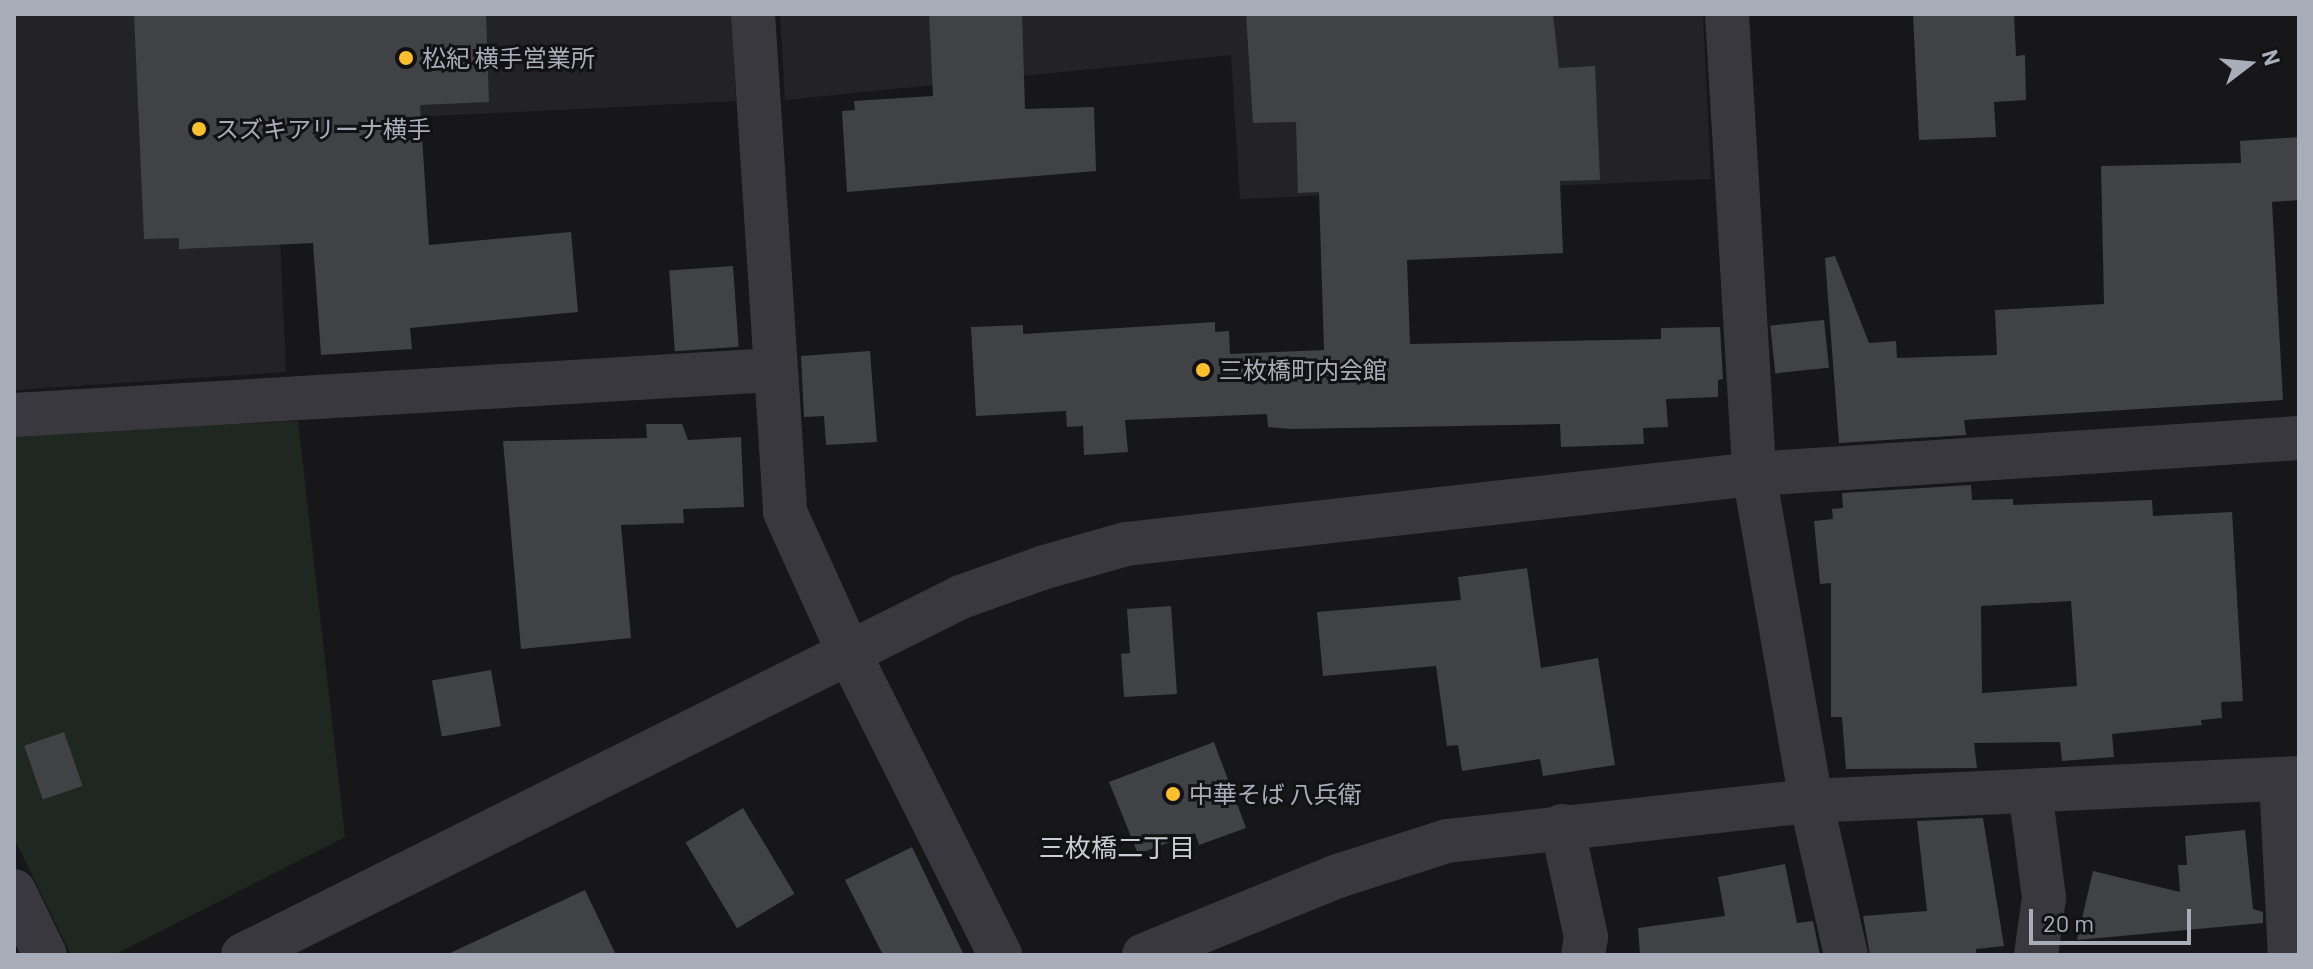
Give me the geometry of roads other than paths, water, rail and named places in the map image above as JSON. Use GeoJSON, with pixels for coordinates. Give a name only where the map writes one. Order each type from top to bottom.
{"type":"FeatureCollection","features":[{"type":"Feature","properties":{"kind":"street"},"geometry":{"type":"LineString","coordinates":[[753,14],[773,370],[785,512],[849,653],[1000,955]]}},
{"type":"Feature","properties":{"kind":"street"},"geometry":{"type":"LineString","coordinates":[[1727,14],[1754,474],[1811,801],[1846,955]]}},
{"type":"Feature","properties":{"kind":"street"},"geometry":{"type":"LineString","coordinates":[[14,415],[773,370]]}},
{"type":"Feature","properties":{"kind":"street"},"geometry":{"type":"LineString","coordinates":[[243,955],[961,597],[1126,544],[1754,474],[2299,438]]}},
{"type":"Feature","properties":{"kind":"street"},"geometry":{"type":"LineString","coordinates":[[1144,955],[1338,876],[1433,845],[1562,826],[1811,801],[2290,779],[2290,955]]}},
{"type":"Feature","properties":{"kind":"street"},"geometry":{"type":"LineString","coordinates":[[2030,791],[2044,898],[2036,955]]}},
{"type":"Feature","properties":{"kind":"street"},"geometry":{"type":"LineString","coordinates":[[1562,826],[1586,937],[1583,955]]}},
{"type":"Feature","properties":{"kind":"street"},"geometry":{"type":"LineString","coordinates":[[14,891],[45,955]]}},
{"type":"Feature","properties":{"kind":"place","name":"松紀 横手営業所"},"geometry":{"type":"Point","coordinates":[406,58]}},
{"type":"Feature","properties":{"kind":"place","name":"スズキアリーナ横手"},"geometry":{"type":"Point","coordinates":[199,129]}},
{"type":"Feature","properties":{"kind":"place","name":"三枚橋町内会館"},"geometry":{"type":"Point","coordinates":[1203,370]}},
{"type":"Feature","properties":{"kind":"place","name":"中華そば 八兵衛"},"geometry":{"type":"Point","coordinates":[1173,794]}},
{"type":"Feature","properties":{"kind":"district","name":"三枚橋二丁目"},"geometry":{"type":"Point","coordinates":[1117,847]}}]}
